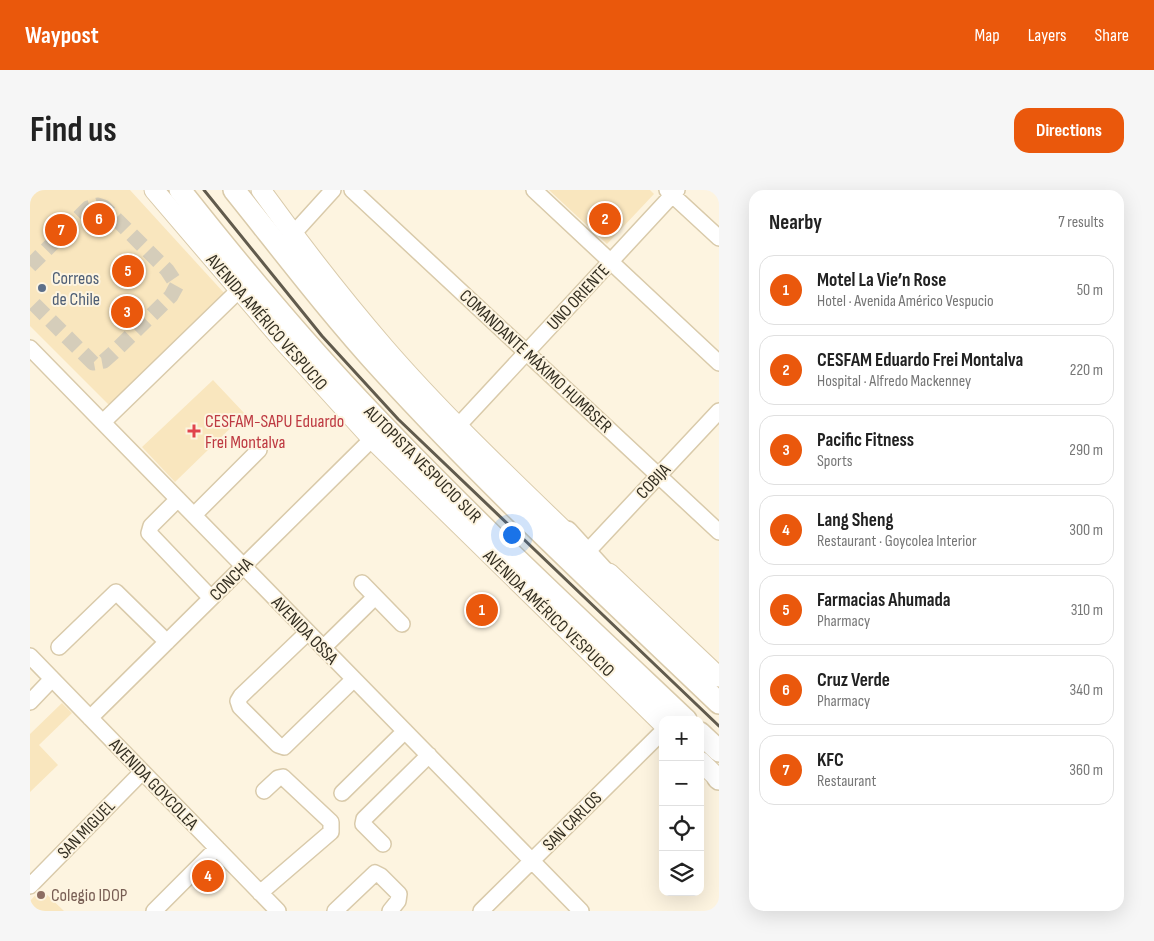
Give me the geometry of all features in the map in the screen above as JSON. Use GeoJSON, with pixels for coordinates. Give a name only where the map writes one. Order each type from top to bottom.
{"type":"FeatureCollection","features":[{"type":"Feature","properties":{"kind":"highway","name":"AUTOPISTA VESPUCIO SUR"},"geometry":{"type":"LineString","coordinates":[[180,190],[273,304],[368,410],[575,615],[682,716]]}},
{"type":"Feature","properties":{"kind":"highway","name":"AUTOPISTA VESPUCIO SUR"},"geometry":{"type":"LineString","coordinates":[[234,190],[346,329],[419,410],[500,493],[719,703]]}},
{"type":"Feature","properties":{"kind":"highway"},"geometry":{"type":"LineString","coordinates":[[567,532],[719,699]]}},
{"type":"Feature","properties":{"kind":"highway"},"geometry":{"type":"LineString","coordinates":[[704,737],[719,751]]}},
{"type":"Feature","properties":{"kind":"main road","name":"AVENIDA AMÉRICO VESPUCIO"},"geometry":{"type":"LineString","coordinates":[[154,190],[239,290],[372,439],[659,720]]}},
{"type":"Feature","properties":{"kind":"main road"},"geometry":{"type":"LineString","coordinates":[[260,190],[293,234],[386,348],[458,426],[587,552],[719,676]]}},
{"type":"Feature","properties":{"kind":"main road"},"geometry":{"type":"LineString","coordinates":[[704,765],[719,779]]}},
{"type":"Feature","properties":{"kind":"street"},"geometry":{"type":"LineString","coordinates":[[293,234],[333,190]]}},
{"type":"Feature","properties":{"kind":"street","name":"COMANDANTE MÁXIMO HUMBSER"},"geometry":{"type":"LineString","coordinates":[[352,190],[719,532]]}},
{"type":"Feature","properties":{"kind":"street"},"geometry":{"type":"LineString","coordinates":[[534,190],[719,363]]}},
{"type":"Feature","properties":{"kind":"street"},"geometry":{"type":"LineString","coordinates":[[672,192],[719,238]]}},
{"type":"Feature","properties":{"kind":"street","name":"UNO ORIENTE"},"geometry":{"type":"LineString","coordinates":[[458,426],[672,192]]}},
{"type":"Feature","properties":{"kind":"street"},"geometry":{"type":"LineString","coordinates":[[103,422],[239,290]]}},
{"type":"Feature","properties":{"kind":"street","name":"AVENIDA OSSA"},"geometry":{"type":"LineString","coordinates":[[30,348],[581,911]]}},
{"type":"Feature","properties":{"kind":"street","name":"COBIJA"},"geometry":{"type":"LineString","coordinates":[[587,552],[719,410]]}},
{"type":"Feature","properties":{"kind":"street","name":"CONCHA"},"geometry":{"type":"LineString","coordinates":[[90,718],[372,439]]}},
{"type":"Feature","properties":{"kind":"street"},"geometry":{"type":"LineString","coordinates":[[194,515],[259,450]]}},
{"type":"Feature","properties":{"kind":"street"},"geometry":{"type":"LineString","coordinates":[[178,499],[151,526],[150,533],[212,598]]}},
{"type":"Feature","properties":{"kind":"street"},"geometry":{"type":"LineString","coordinates":[[362,583],[402,624]]}},
{"type":"Feature","properties":{"kind":"street"},"geometry":{"type":"LineString","coordinates":[[59,647],[116,592],[167,642]]}},
{"type":"Feature","properties":{"kind":"street"},"geometry":{"type":"LineString","coordinates":[[323,648],[375,597]]}},
{"type":"Feature","properties":{"kind":"street"},"geometry":{"type":"LineString","coordinates":[[308,632],[240,696],[238,702],[240,707],[278,745],[284,747],[354,679]]}},
{"type":"Feature","properties":{"kind":"street","name":"AVENIDA GOYCOLEA"},"geometry":{"type":"LineString","coordinates":[[30,656],[278,911]]}},
{"type":"Feature","properties":{"kind":"street"},"geometry":{"type":"LineString","coordinates":[[30,702],[52,679]]}},
{"type":"Feature","properties":{"kind":"street"},"geometry":{"type":"LineString","coordinates":[[342,793],[405,731]]}},
{"type":"Feature","properties":{"kind":"street","name":"SAN CARLOS"},"geometry":{"type":"LineString","coordinates":[[481,911],[659,735]]}},
{"type":"Feature","properties":{"kind":"street"},"geometry":{"type":"LineString","coordinates":[[383,844],[365,828],[362,824],[364,819],[429,756]]}},
{"type":"Feature","properties":{"kind":"street","name":"SAN MIGUEL"},"geometry":{"type":"LineString","coordinates":[[30,886],[142,772]]}},
{"type":"Feature","properties":{"kind":"street"},"geometry":{"type":"LineString","coordinates":[[260,893],[331,832],[333,827],[331,822],[283,777],[278,778],[264,791]]}},
{"type":"Feature","properties":{"kind":"street"},"geometry":{"type":"LineString","coordinates":[[154,911],[217,848]]}},
{"type":"Feature","properties":{"kind":"street"},"geometry":{"type":"LineString","coordinates":[[334,911],[375,874],[381,876],[399,894],[398,901],[390,911]]}},
{"type":"Feature","properties":{"kind":"shaded area"},"geometry":{"type":"Polygon","coordinates":[[[30,190],[130,190],[225,294],[110,406],[30,326],[30,190]]]}},
{"type":"Feature","properties":{"kind":"shaded area"},"geometry":{"type":"Polygon","coordinates":[[[549,190],[650,190],[654,194],[607,244],[549,190]]]}},
{"type":"Feature","properties":{"kind":"shaded area","name":"CESFAM-SAPU Eduardo Frei Montalva"},"geometry":{"type":"Polygon","coordinates":[[[213,380],[245,414],[175,482],[142,447],[213,380]]]}},
{"type":"Feature","properties":{"kind":"shaded area"},"geometry":{"type":"Polygon","coordinates":[[[62,703],[72,713],[39,745],[58,765],[30,792],[30,734],[62,703]]]}},
{"type":"Feature","properties":{"kind":"shaded area","name":"Colegio IDOP"},"geometry":{"type":"Polygon","coordinates":[[[41,889],[64,911],[30,911],[30,901],[41,889]]]}},
{"type":"Feature","properties":{"kind":"tunnel"},"geometry":{"type":"LineString","coordinates":[[30,266],[88,208],[98,205],[104,207],[167,270],[177,285],[171,296],[113,353],[104,361],[93,363],[30,300]]}},
{"type":"Feature","properties":{"kind":"railway"},"geometry":{"type":"LineString","coordinates":[[204,190],[322,336],[398,419],[719,726]]}},
{"type":"Feature","properties":{"kind":"place","name":"Cruz Verde"},"geometry":{"type":"Point","coordinates":[99,219]}},
{"type":"Feature","properties":{"kind":"place","name":"CESFAM Eduardo Frei Montalva"},"geometry":{"type":"Point","coordinates":[605,219]}},
{"type":"Feature","properties":{"kind":"place","name":"KFC"},"geometry":{"type":"Point","coordinates":[61,230]}},
{"type":"Feature","properties":{"kind":"place","name":"Farmacias Ahumada"},"geometry":{"type":"Point","coordinates":[128,271]}},
{"type":"Feature","properties":{"kind":"place","name":"Correos de Chile"},"geometry":{"type":"Point","coordinates":[42,288]}},
{"type":"Feature","properties":{"kind":"place","name":"Pacific Fitness"},"geometry":{"type":"Point","coordinates":[127,312]}},
{"type":"Feature","properties":{"kind":"place","name":"CESFAM-SAPU Eduardo Frei Montalva"},"geometry":{"type":"Point","coordinates":[194,431]}},
{"type":"Feature","properties":{"kind":"place","name":"Motel La Vie’n Rose"},"geometry":{"type":"Point","coordinates":[482,610]}},
{"type":"Feature","properties":{"kind":"place","name":"Lang Sheng"},"geometry":{"type":"Point","coordinates":[208,876]}},
{"type":"Feature","properties":{"kind":"place","name":"Colegio IDOP"},"geometry":{"type":"Point","coordinates":[41,895]}}]}
